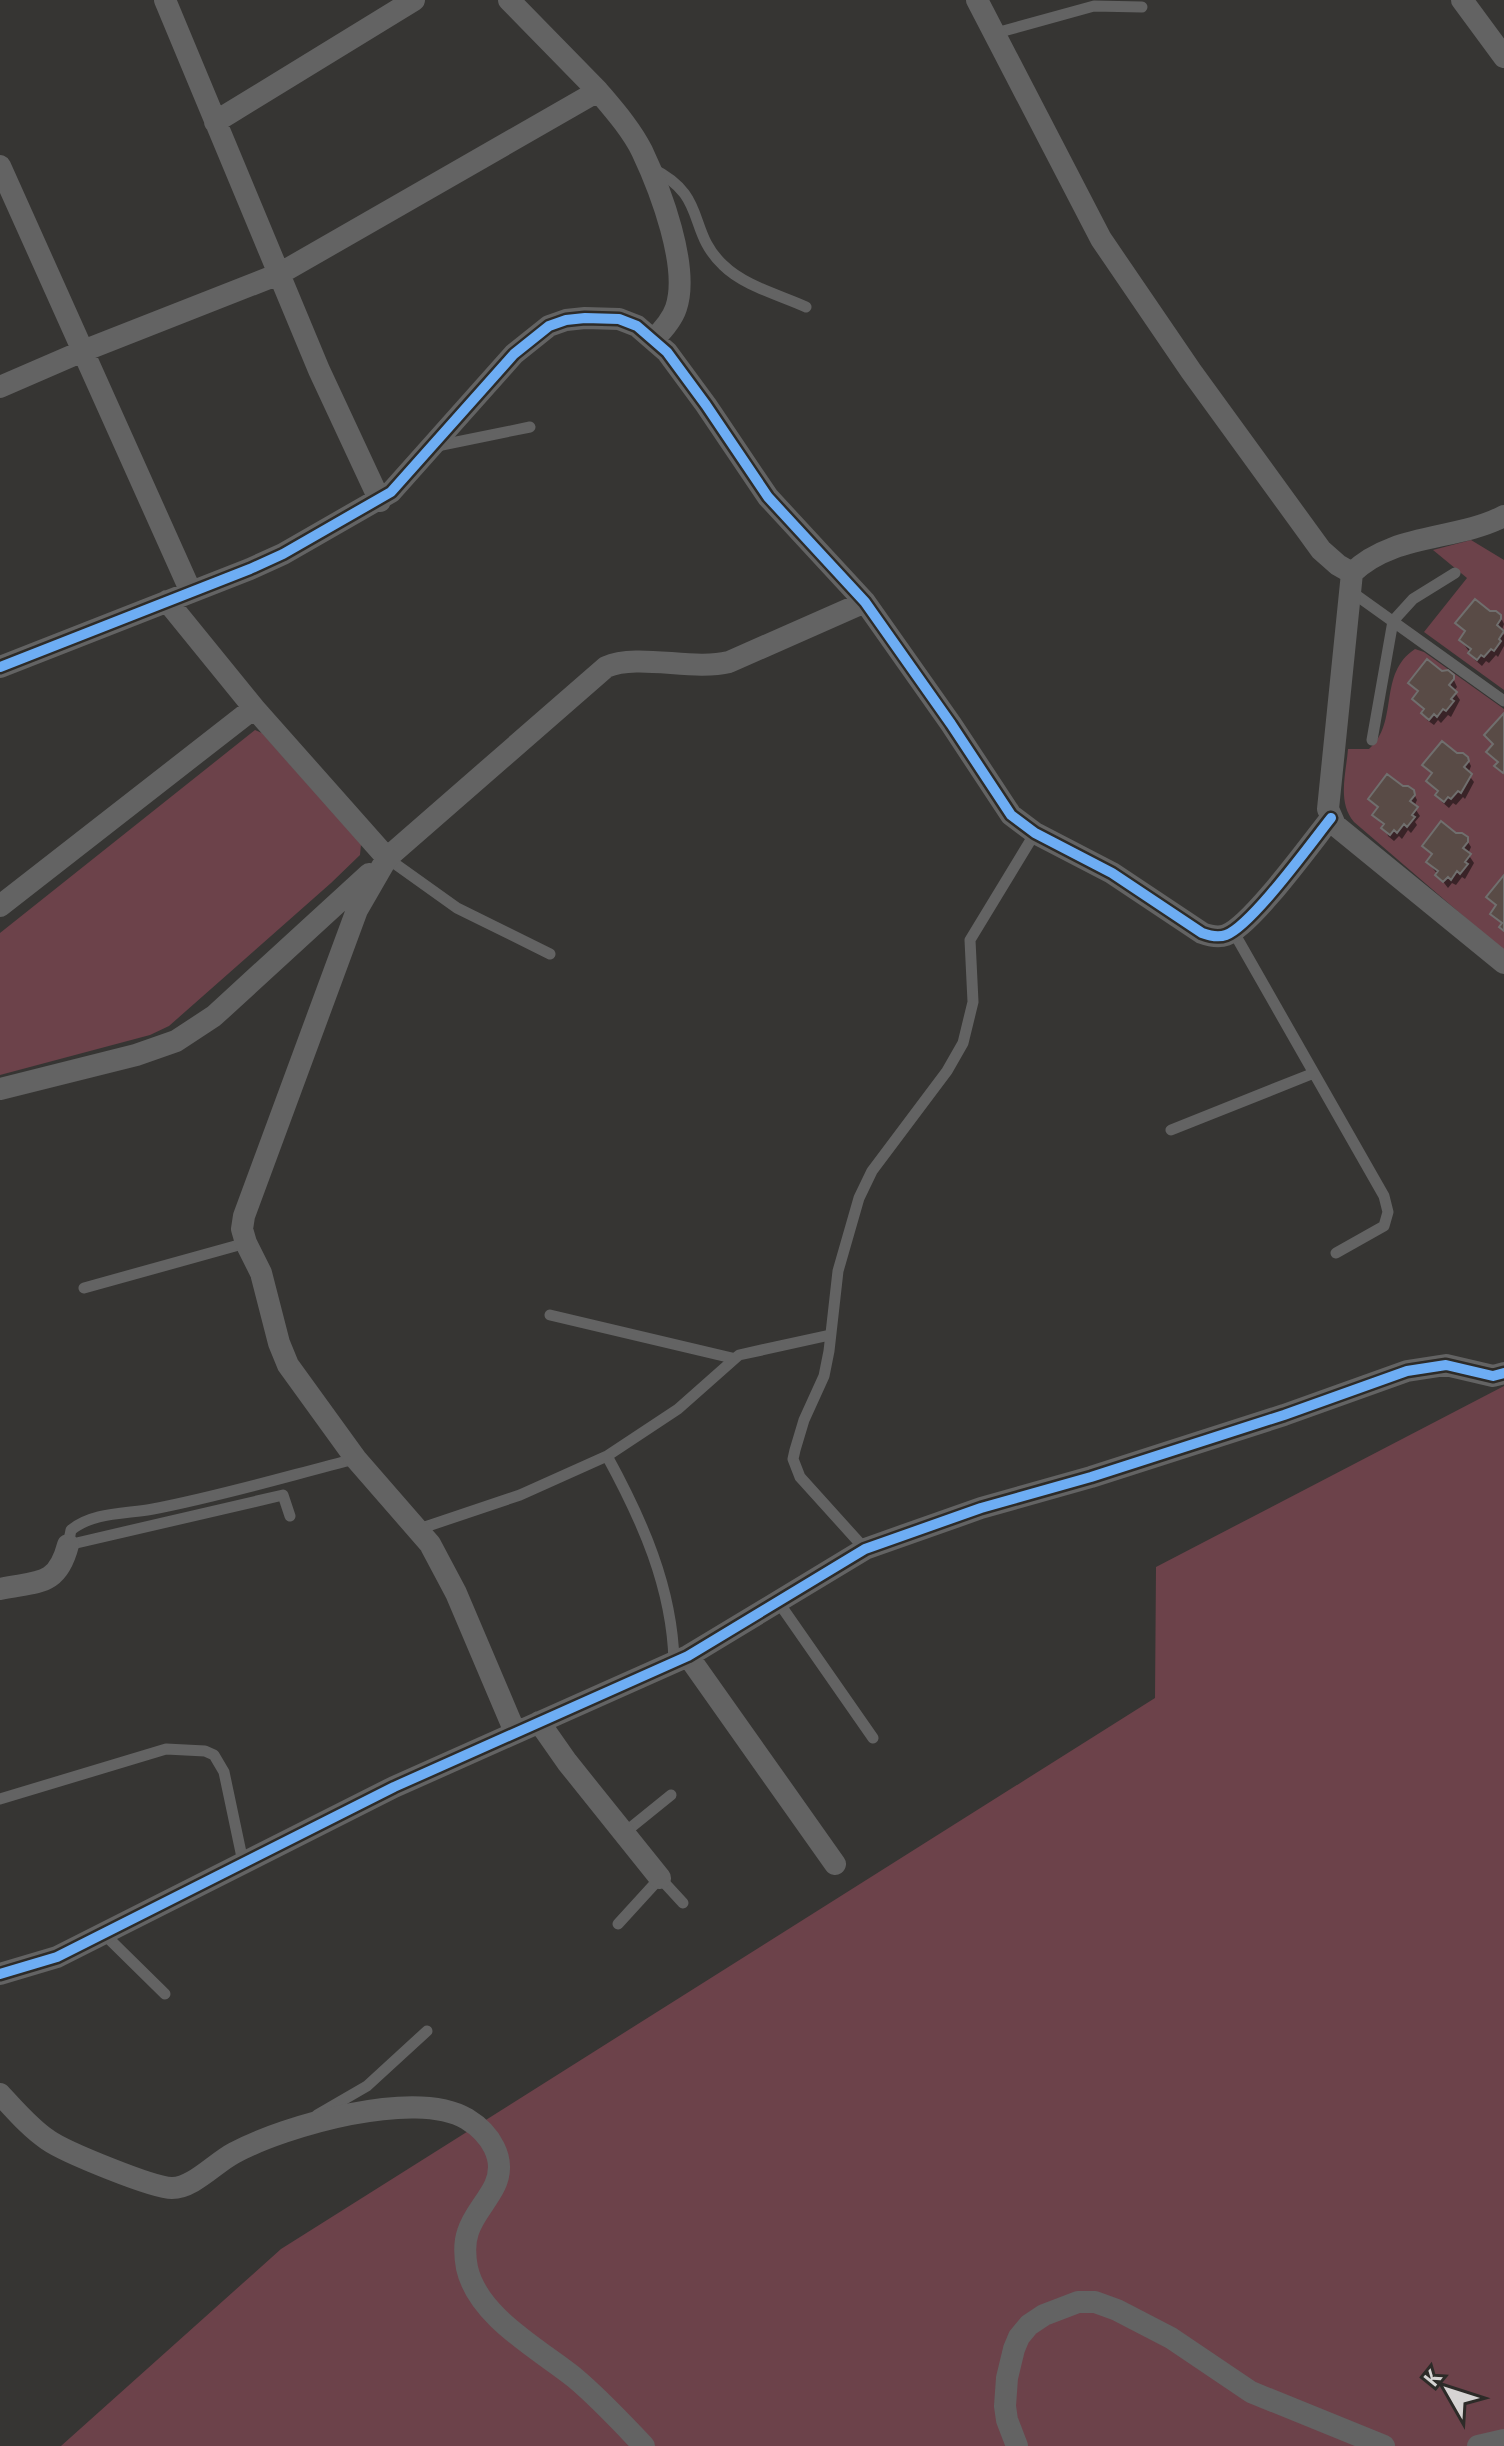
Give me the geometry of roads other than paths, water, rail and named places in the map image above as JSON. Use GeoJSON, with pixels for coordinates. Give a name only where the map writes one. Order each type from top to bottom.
{"type":"FeatureCollection","features":[{"type":"Feature","properties":{"kind":"street"},"geometry":{"type":"LineString","coordinates":[[165,0],[319,370],[380,501]]}},
{"type":"Feature","properties":{"kind":"street"},"geometry":{"type":"LineString","coordinates":[[215,122],[414,0]]}},
{"type":"Feature","properties":{"kind":"street"},"geometry":{"type":"LineString","coordinates":[[509,0],[598,91],[628,128],[648,167],[662,200],[679,274],[675,310],[654,339]]}},
{"type":"Feature","properties":{"kind":"street"},"geometry":{"type":"LineString","coordinates":[[977,0],[1101,239],[1191,371],[1321,550],[1351,582]]}},
{"type":"Feature","properties":{"kind":"street"},"geometry":{"type":"LineString","coordinates":[[1462,0],[1504,57]]}},
{"type":"Feature","properties":{"kind":"street"},"geometry":{"type":"LineString","coordinates":[[0,387],[279,274],[598,91]]}},
{"type":"Feature","properties":{"kind":"street"},"geometry":{"type":"LineString","coordinates":[[0,166],[191,592]]}},
{"type":"Feature","properties":{"kind":"street"},"geometry":{"type":"LineString","coordinates":[[0,667],[283,554],[380,501],[405,480],[514,354],[549,326],[575,319],[619,319],[637,326],[654,339],[684,373],[768,497],[865,602],[1005,807],[1035,833],[1112,873],[1202,933],[1219,936],[1233,931],[1252,915],[1331,818]]}},
{"type":"Feature","properties":{"kind":"street"},"geometry":{"type":"LineString","coordinates":[[1504,516],[1469,531],[1394,547],[1369,559],[1351,582],[1328,809],[1335,825],[1504,963]]}},
{"type":"Feature","properties":{"kind":"street"},"geometry":{"type":"LineString","coordinates":[[167,601],[254,708],[387,858]]}},
{"type":"Feature","properties":{"kind":"street"},"geometry":{"type":"LineString","coordinates":[[0,1089],[136,1055],[185,1036],[214,1016],[387,858],[606,667],[624,662],[699,665],[729,662],[865,602]]}},
{"type":"Feature","properties":{"kind":"street"},"geometry":{"type":"LineString","coordinates":[[0,906],[254,708]]}},
{"type":"Feature","properties":{"kind":"street"},"geometry":{"type":"LineString","coordinates":[[387,858],[357,910],[244,1216],[242,1229],[261,1273],[279,1343],[288,1365],[356,1459],[419,1529],[441,1562],[515,1732]]}},
{"type":"Feature","properties":{"kind":"street"},"geometry":{"type":"LineString","coordinates":[[0,1974],[57,1957],[394,1787],[681,1658],[779,1603],[865,1549],[981,1508],[1091,1477],[1284,1415],[1407,1371],[1446,1365],[1493,1376],[1504,1373]]}},
{"type":"Feature","properties":{"kind":"street"},"geometry":{"type":"LineString","coordinates":[[0,1589],[49,1579],[57,1574],[65,1560],[68,1545]]}},
{"type":"Feature","properties":{"kind":"street"},"geometry":{"type":"LineString","coordinates":[[681,1658],[835,1864]]}},
{"type":"Feature","properties":{"kind":"street"},"geometry":{"type":"LineString","coordinates":[[539,1722],[660,1878]]}},
{"type":"Feature","properties":{"kind":"street"},"geometry":{"type":"LineString","coordinates":[[0,2094],[47,2140],[85,2158],[163,2187],[175,2188],[257,2141],[300,2128],[382,2108],[406,2107],[461,2116],[479,2128],[495,2148],[498,2170],[496,2182],[468,2233],[467,2266],[475,2288],[509,2328],[578,2381],[644,2446]]}},
{"type":"Feature","properties":{"kind":"street"},"geometry":{"type":"LineString","coordinates":[[1017,2446],[1005,2406],[1007,2378],[1019,2337],[1029,2325],[1044,2315],[1078,2302],[1095,2302],[1117,2310],[1171,2338],[1251,2392],[1384,2446]]}},
{"type":"Feature","properties":{"kind":"street"},"geometry":{"type":"LineString","coordinates":[[1478,2446],[1504,2440]]}},
{"type":"Feature","properties":{"kind":"lane"},"geometry":{"type":"LineString","coordinates":[[996,33],[1094,6],[1142,7]]}},
{"type":"Feature","properties":{"kind":"lane"},"geometry":{"type":"LineString","coordinates":[[648,167],[669,177],[691,201],[703,236],[724,267],[806,307]]}},
{"type":"Feature","properties":{"kind":"lane"},"geometry":{"type":"LineString","coordinates":[[432,447],[530,427]]}},
{"type":"Feature","properties":{"kind":"lane"},"geometry":{"type":"LineString","coordinates":[[1372,740],[1393,621],[1413,599],[1455,573]]}},
{"type":"Feature","properties":{"kind":"lane"},"geometry":{"type":"LineString","coordinates":[[1351,582],[1393,621],[1504,701]]}},
{"type":"Feature","properties":{"kind":"lane"},"geometry":{"type":"LineString","coordinates":[[865,1549],[807,1486],[793,1459],[804,1420],[824,1376],[838,1271],[864,1184],[947,1071],[963,1043],[973,1002],[970,940],[1035,833]]}},
{"type":"Feature","properties":{"kind":"lane"},"geometry":{"type":"LineString","coordinates":[[387,858],[457,908],[550,954]]}},
{"type":"Feature","properties":{"kind":"lane"},"geometry":{"type":"LineString","coordinates":[[1233,931],[1384,1196],[1388,1212],[1384,1226],[1336,1253]]}},
{"type":"Feature","properties":{"kind":"lane"},"geometry":{"type":"LineString","coordinates":[[1171,1130],[1314,1073]]}},
{"type":"Feature","properties":{"kind":"lane"},"geometry":{"type":"LineString","coordinates":[[84,1288],[246,1243]]}},
{"type":"Feature","properties":{"kind":"lane"},"geometry":{"type":"LineString","coordinates":[[550,1315],[732,1358],[830,1335]]}},
{"type":"Feature","properties":{"kind":"lane"},"geometry":{"type":"LineString","coordinates":[[419,1529],[520,1495],[607,1456],[678,1409],[732,1358]]}},
{"type":"Feature","properties":{"kind":"lane"},"geometry":{"type":"LineString","coordinates":[[607,1456],[632,1501],[647,1538],[681,1658]]}},
{"type":"Feature","properties":{"kind":"lane"},"geometry":{"type":"LineString","coordinates":[[290,1516],[283,1495],[68,1545],[71,1530],[98,1518],[153,1509],[356,1459]]}},
{"type":"Feature","properties":{"kind":"lane"},"geometry":{"type":"LineString","coordinates":[[779,1603],[873,1738]]}},
{"type":"Feature","properties":{"kind":"lane"},"geometry":{"type":"LineString","coordinates":[[0,1799],[166,1749],[205,1751],[214,1755],[224,1772],[243,1862]]}},
{"type":"Feature","properties":{"kind":"lane"},"geometry":{"type":"LineString","coordinates":[[624,1833],[671,1795]]}},
{"type":"Feature","properties":{"kind":"lane"},"geometry":{"type":"LineString","coordinates":[[618,1924],[660,1878],[683,1903]]}},
{"type":"Feature","properties":{"kind":"lane"},"geometry":{"type":"LineString","coordinates":[[104,1934],[165,1994]]}},
{"type":"Feature","properties":{"kind":"lane"},"geometry":{"type":"LineString","coordinates":[[300,2128],[367,2086],[427,2031]]}}]}
